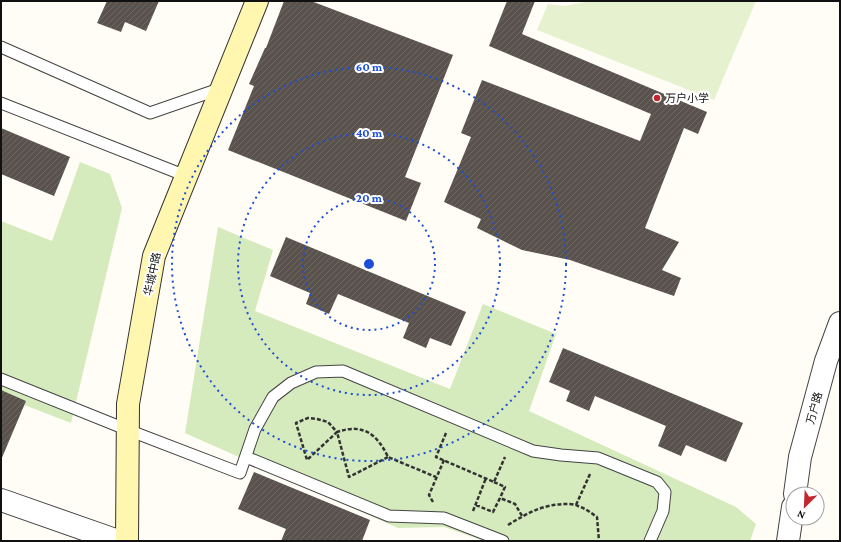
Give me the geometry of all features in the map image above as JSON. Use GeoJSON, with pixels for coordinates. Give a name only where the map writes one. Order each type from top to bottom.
{"type":"FeatureCollection","features":[{"type":"Feature","properties":{"kind":"street","name":"华城中路"},"geometry":{"type":"LineString","coordinates":[[127,541],[128,404],[154,256],[257,1]]}},
{"type":"Feature","properties":{"kind":"street","name":"万户路"},"geometry":{"type":"LineString","coordinates":[[796,486],[800,457],[826,361],[840,323]]}},
{"type":"Feature","properties":{"kind":"street"},"geometry":{"type":"LineString","coordinates":[[1,500],[118,541]]}},
{"type":"Feature","properties":{"kind":"street"},"geometry":{"type":"LineString","coordinates":[[788,541],[790,526]]}},
{"type":"Feature","properties":{"kind":"lane"},"geometry":{"type":"LineString","coordinates":[[1,47],[150,113],[222,88]]}},
{"type":"Feature","properties":{"kind":"lane"},"geometry":{"type":"LineString","coordinates":[[1,103],[186,176]]}},
{"type":"Feature","properties":{"kind":"lane"},"geometry":{"type":"LineString","coordinates":[[1,379],[240,473],[255,429],[273,397],[291,383],[316,372],[344,371],[533,451],[598,458],[657,482],[665,492],[663,510],[650,541]]}},
{"type":"Feature","properties":{"kind":"lane"},"geometry":{"type":"LineString","coordinates":[[246,457],[389,516],[444,518],[503,541]]}},
{"type":"Feature","properties":{"kind":"path"},"geometry":{"type":"LineString","coordinates":[[453,417],[436,457],[505,487],[493,512],[476,505]]}},
{"type":"Feature","properties":{"kind":"path"},"geometry":{"type":"LineString","coordinates":[[388,457],[349,477],[337,432],[328,422],[308,418],[296,423],[307,460],[337,432],[357,428],[372,435],[382,443],[388,457],[436,477]]}},
{"type":"Feature","properties":{"kind":"path"},"geometry":{"type":"LineString","coordinates":[[494,482],[512,442]]}},
{"type":"Feature","properties":{"kind":"path"},"geometry":{"type":"LineString","coordinates":[[576,505],[598,458]]}},
{"type":"Feature","properties":{"kind":"path"},"geometry":{"type":"LineString","coordinates":[[444,460],[429,496],[444,518],[472,513],[486,478]]}},
{"type":"Feature","properties":{"kind":"path"},"geometry":{"type":"LineString","coordinates":[[500,498],[515,504],[522,516]]}},
{"type":"Feature","properties":{"kind":"path"},"geometry":{"type":"LineString","coordinates":[[491,536],[522,516],[545,506],[562,504],[576,505],[586,509],[597,517],[599,541]]}},
{"type":"Feature","properties":{"kind":"green space"},"geometry":{"type":"Polygon","coordinates":[[[591,1],[756,1],[714,100],[537,30],[548,4],[564,6],[591,1]]]}},
{"type":"Feature","properties":{"kind":"green space"},"geometry":{"type":"Polygon","coordinates":[[[80,162],[110,174],[122,208],[71,423],[1,396],[1,221],[52,241],[80,162]]]}},
{"type":"Feature","properties":{"kind":"green space"},"geometry":{"type":"Polygon","coordinates":[[[218,227],[273,250],[255,311],[450,389],[483,304],[556,334],[529,411],[736,507],[756,524],[750,541],[484,541],[444,527],[398,528],[185,433],[218,227]]]}},
{"type":"Feature","properties":{"kind":"building"},"geometry":{"type":"Polygon","coordinates":[[[107,1],[159,1],[146,31],[125,22],[121,32],[97,23],[107,1]]]}},
{"type":"Feature","properties":{"kind":"building"},"geometry":{"type":"Polygon","coordinates":[[[284,1],[311,1],[453,55],[405,177],[421,183],[406,221],[228,150],[254,86],[249,84],[266,48],[284,1]]]}},
{"type":"Feature","properties":{"kind":"building"},"geometry":{"type":"Polygon","coordinates":[[[507,1],[535,1],[522,34],[707,112],[698,134],[684,128],[645,228],[679,242],[662,270],[681,278],[674,296],[570,260],[522,250],[477,228],[481,219],[444,202],[471,137],[461,133],[482,80],[640,141],[651,114],[489,46],[507,1]]]}},
{"type":"Feature","properties":{"kind":"building"},"geometry":{"type":"Polygon","coordinates":[[[1,128],[70,157],[54,196],[1,174],[1,128]]]}},
{"type":"Feature","properties":{"kind":"building"},"geometry":{"type":"Polygon","coordinates":[[[286,237],[466,312],[451,346],[430,338],[426,348],[403,338],[409,323],[338,294],[329,314],[306,304],[310,293],[270,276],[286,237]]]}},
{"type":"Feature","properties":{"kind":"building"},"geometry":{"type":"Polygon","coordinates":[[[563,348],[743,423],[726,462],[686,445],[681,456],[658,446],[666,426],[595,396],[589,411],[566,401],[570,391],[549,382],[563,348]]]}},
{"type":"Feature","properties":{"kind":"building"},"geometry":{"type":"Polygon","coordinates":[[[1,390],[26,401],[1,460],[1,390]]]}},
{"type":"Feature","properties":{"kind":"building"},"geometry":{"type":"Polygon","coordinates":[[[254,472],[370,520],[362,541],[281,541],[286,529],[238,509],[254,472]]]}},
{"type":"Feature","properties":{"kind":"place","name":"万户小学"},"geometry":{"type":"Point","coordinates":[657,98]}}]}
